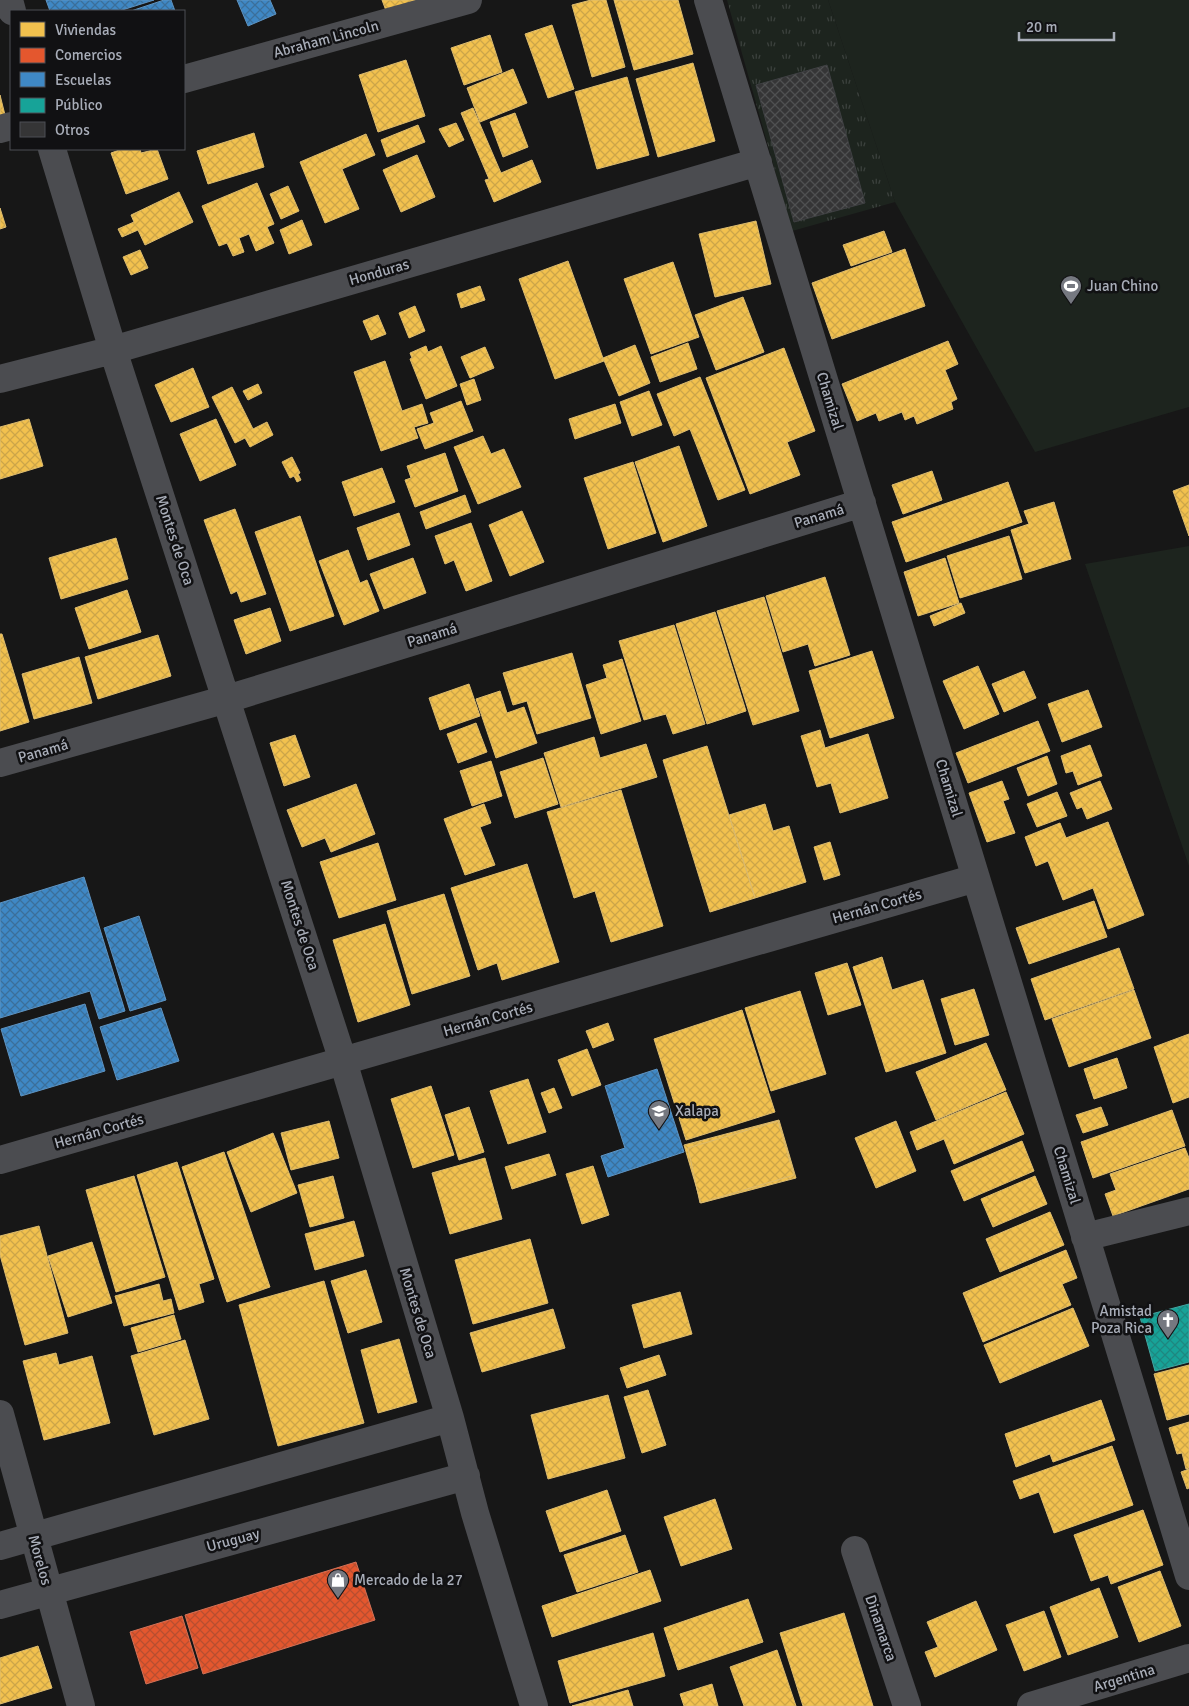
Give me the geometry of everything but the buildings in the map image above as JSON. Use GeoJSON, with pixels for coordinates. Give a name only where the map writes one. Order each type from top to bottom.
{"type":"FeatureCollection","features":[{"type":"Feature","properties":{"kind":"street","name":"Abraham Lincoln"},"geometry":{"type":"LineString","coordinates":[[185,79],[468,0]]}},
{"type":"Feature","properties":{"kind":"street","name":"Chamizal"},"geometry":{"type":"LineString","coordinates":[[708,0],[1189,1576]]}},
{"type":"Feature","properties":{"kind":"street","name":"Montes de Oca"},"geometry":{"type":"LineString","coordinates":[[52,150],[113,350],[343,1061],[450,1418],[475,1513],[534,1706]]}},
{"type":"Feature","properties":{"kind":"street","name":"Honduras"},"geometry":{"type":"LineString","coordinates":[[0,379],[113,350],[758,162]]}},
{"type":"Feature","properties":{"kind":"street","name":"Panamá"},"geometry":{"type":"LineString","coordinates":[[0,763],[227,699],[862,503]]}},
{"type":"Feature","properties":{"kind":"street","name":"Hernán Cortés"},"geometry":{"type":"LineString","coordinates":[[0,1160],[976,878]]}},
{"type":"Feature","properties":{"kind":"street"},"geometry":{"type":"LineString","coordinates":[[1085,1237],[1189,1211]]}},
{"type":"Feature","properties":{"kind":"street","name":"Morelos"},"geometry":{"type":"LineString","coordinates":[[0,1414],[81,1706]]}},
{"type":"Feature","properties":{"kind":"street"},"geometry":{"type":"LineString","coordinates":[[0,1546],[450,1418]]}},
{"type":"Feature","properties":{"kind":"street","name":"Uruguay"},"geometry":{"type":"LineString","coordinates":[[0,1605],[466,1476]]}},
{"type":"Feature","properties":{"kind":"street","name":"Dinamarca"},"geometry":{"type":"LineString","coordinates":[[855,1550],[907,1706]]}},
{"type":"Feature","properties":{"kind":"street","name":"Argentina"},"geometry":{"type":"LineString","coordinates":[[1031,1706],[1189,1658]]}},
{"type":"Feature","properties":{"kind":"green space"},"geometry":{"type":"Polygon","coordinates":[[[727,0],[828,0],[895,202],[792,231],[727,0]]]}},
{"type":"Feature","properties":{"kind":"green space","name":"Juan Chino"},"geometry":{"type":"Polygon","coordinates":[[[828,0],[1189,0],[1189,407],[1035,452],[895,202],[828,0]]]}},
{"type":"Feature","properties":{"kind":"green space"},"geometry":{"type":"Polygon","coordinates":[[[1189,546],[1189,866],[1085,564],[1189,546]]]}},
{"type":"Feature","properties":{"kind":"place","name":"Juan Chino"},"geometry":{"type":"Point","coordinates":[1071,305]}},
{"type":"Feature","properties":{"kind":"place","name":"Xalapa"},"geometry":{"type":"Point","coordinates":[659,1130]}},
{"type":"Feature","properties":{"kind":"place","name":"Amistad Poza Rica"},"geometry":{"type":"Point","coordinates":[1168,1339]}},
{"type":"Feature","properties":{"kind":"place","name":"Mercado de la 27"},"geometry":{"type":"Point","coordinates":[338,1599]}}]}
